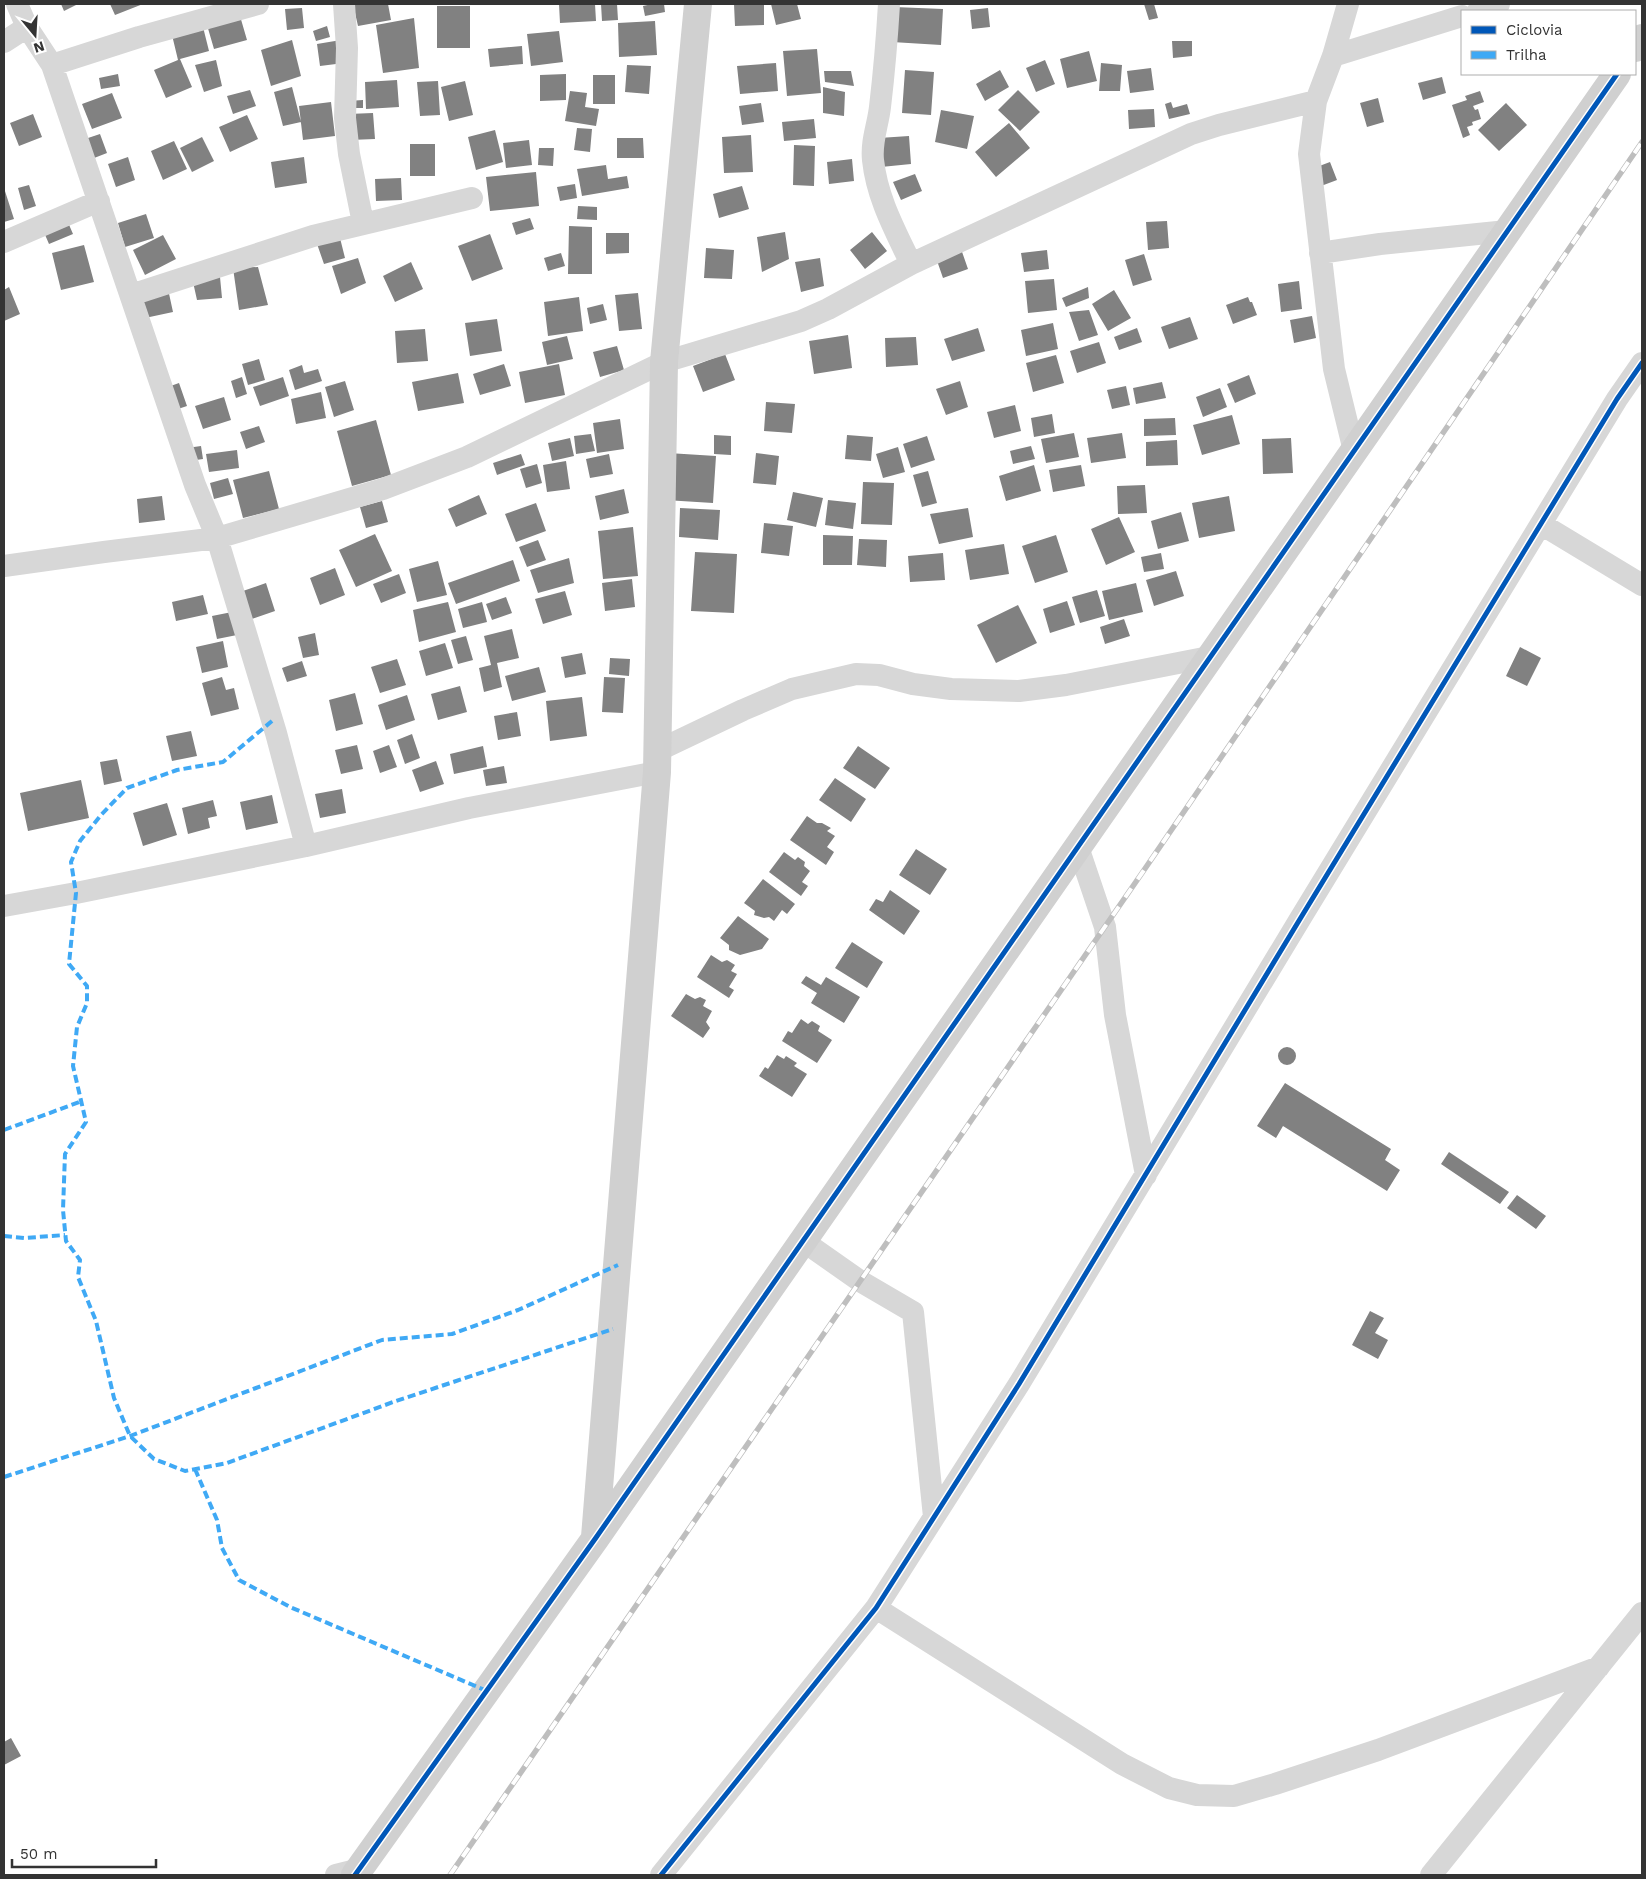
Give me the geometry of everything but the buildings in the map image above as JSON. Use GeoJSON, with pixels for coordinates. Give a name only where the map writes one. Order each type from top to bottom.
{"type":"FeatureCollection","features":[{"type":"Feature","properties":{"kind":"street"},"geometry":{"type":"LineString","coordinates":[[16,4],[27,27],[52,65],[194,485],[217,538],[276,733],[306,846]]}},
{"type":"Feature","properties":{"kind":"street"},"geometry":{"type":"LineString","coordinates":[[52,65],[139,37],[258,4]]}},
{"type":"Feature","properties":{"kind":"street"},"geometry":{"type":"LineString","coordinates":[[344,4],[347,48],[345,118],[349,154],[363,223]]}},
{"type":"Feature","properties":{"kind":"street"},"geometry":{"type":"LineString","coordinates":[[595,1539],[614,1320],[657,762],[664,362],[698,4]]}},
{"type":"Feature","properties":{"kind":"street"},"geometry":{"type":"LineString","coordinates":[[889,4],[880,110],[872,144],[873,162],[882,202],[911,264]]}},
{"type":"Feature","properties":{"kind":"street"},"geometry":{"type":"LineString","coordinates":[[1348,4],[1333,56],[1316,101],[1309,154],[1334,369],[1354,451]]}},
{"type":"Feature","properties":{"kind":"street"},"geometry":{"type":"LineString","coordinates":[[1481,10],[1499,4]]}},
{"type":"Feature","properties":{"kind":"street"},"geometry":{"type":"LineString","coordinates":[[1333,56],[1461,16]]}},
{"type":"Feature","properties":{"kind":"street"},"geometry":{"type":"LineString","coordinates":[[4,42],[27,27]]}},
{"type":"Feature","properties":{"kind":"street"},"geometry":{"type":"LineString","coordinates":[[350,1873],[595,1539],[1616,75]]}},
{"type":"Feature","properties":{"kind":"street"},"geometry":{"type":"LineString","coordinates":[[4,566],[217,538],[384,489],[467,457],[664,362],[801,321],[828,309],[911,264],[1190,134],[1218,124],[1316,101]]}},
{"type":"Feature","properties":{"kind":"street"},"geometry":{"type":"LineString","coordinates":[[131,295],[313,236],[472,198]]}},
{"type":"Feature","properties":{"kind":"street"},"geometry":{"type":"LineString","coordinates":[[4,242],[99,201]]}},
{"type":"Feature","properties":{"kind":"street"},"geometry":{"type":"LineString","coordinates":[[1320,253],[1380,244],[1507,231]]}},
{"type":"Feature","properties":{"kind":"street"},"geometry":{"type":"LineString","coordinates":[[661,1875],[876,1608],[1019,1384],[1617,399],[1642,363]]}},
{"type":"Feature","properties":{"kind":"street"},"geometry":{"type":"LineString","coordinates":[[1541,524],[1642,585]]}},
{"type":"Feature","properties":{"kind":"street"},"geometry":{"type":"LineString","coordinates":[[4,906],[306,846],[657,762],[743,710],[792,689],[856,674],[879,675],[913,684],[951,690],[1018,691],[1066,685],[1209,657]]}},
{"type":"Feature","properties":{"kind":"street"},"geometry":{"type":"LineString","coordinates":[[1078,847],[1105,926],[1115,1015],[1146,1175]]}},
{"type":"Feature","properties":{"kind":"street"},"geometry":{"type":"LineString","coordinates":[[803,1241],[860,1281],[913,1312],[934,1517]]}},
{"type":"Feature","properties":{"kind":"street"},"geometry":{"type":"LineString","coordinates":[[876,1608],[1122,1764],[1169,1788],[1197,1795],[1234,1796],[1275,1784],[1378,1750],[1599,1667]]}},
{"type":"Feature","properties":{"kind":"street"},"geometry":{"type":"LineString","coordinates":[[1431,1875],[1642,1613]]}},
{"type":"Feature","properties":{"kind":"railway"},"geometry":{"type":"LineString","coordinates":[[450,1875],[1142,873],[1642,142]]}},
{"type":"Feature","properties":{"kind":"marked path"},"geometry":{"type":"LineString","coordinates":[[272,721],[223,762],[177,770],[127,788],[101,815],[80,841],[71,862],[76,893],[69,964],[87,986],[87,1003],[77,1027],[73,1066],[86,1122],[65,1154],[63,1210],[66,1241],[80,1260],[78,1277],[96,1321],[114,1398],[130,1436],[154,1459],[185,1471],[227,1463],[396,1401],[613,1329]]}},
{"type":"Feature","properties":{"kind":"marked path"},"geometry":{"type":"LineString","coordinates":[[4,1130],[82,1101]]}},
{"type":"Feature","properties":{"kind":"marked path"},"geometry":{"type":"LineString","coordinates":[[4,1236],[24,1238],[65,1235]]}},
{"type":"Feature","properties":{"kind":"marked path"},"geometry":{"type":"LineString","coordinates":[[4,1477],[130,1436],[382,1340],[452,1334],[518,1310],[618,1265]]}},
{"type":"Feature","properties":{"kind":"marked path"},"geometry":{"type":"LineString","coordinates":[[195,1469],[217,1520],[222,1548],[239,1580],[290,1607],[487,1691]]}},
{"type":"Feature","properties":{"kind":"cycle path"},"geometry":{"type":"LineString","coordinates":[[355,1875],[595,1539],[1616,75]]}},
{"type":"Feature","properties":{"kind":"cycle path"},"geometry":{"type":"LineString","coordinates":[[661,1875],[876,1608],[1019,1384],[1617,399],[1642,363]]}}]}
